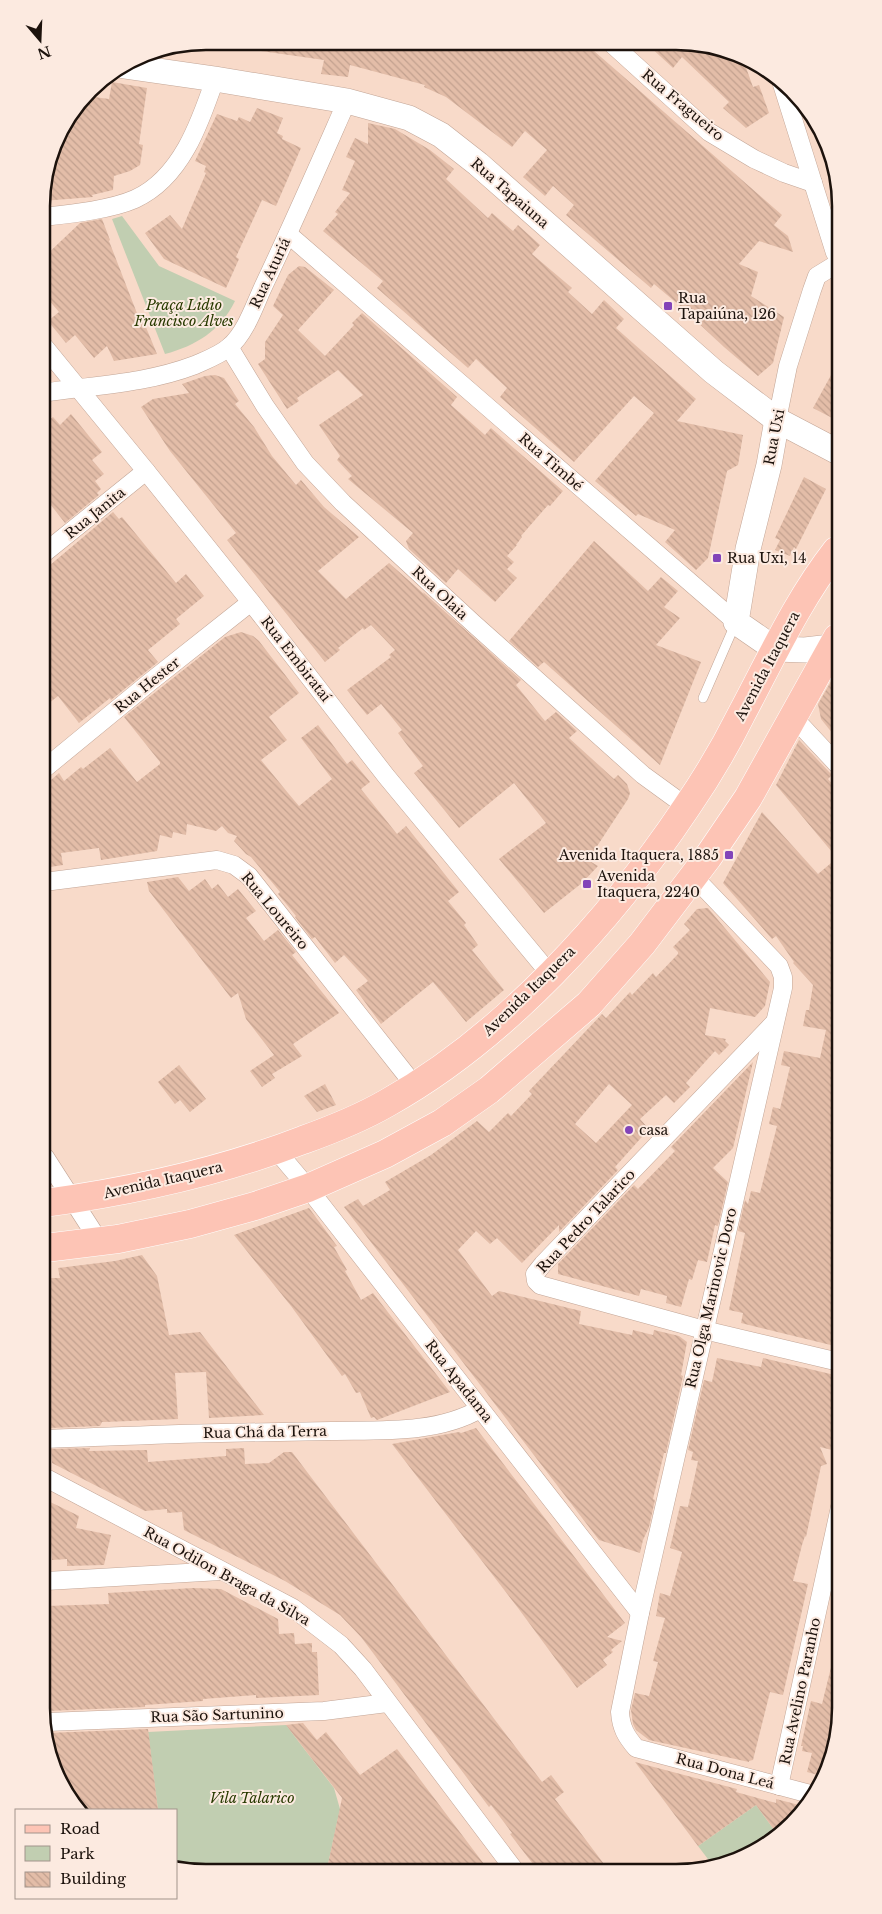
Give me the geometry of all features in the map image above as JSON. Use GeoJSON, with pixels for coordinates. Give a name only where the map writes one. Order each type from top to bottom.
{"type":"FeatureCollection","features":[{"type":"Feature","properties":{"kind":"main road","name":"Avenida Itaquera"},"geometry":{"type":"LineString","coordinates":[[50,1202],[178,1180],[327,1132],[384,1105],[463,1053],[550,974],[584,939],[636,878],[687,807],[741,716],[775,649],[821,571],[832,556]]}},
{"type":"Feature","properties":{"kind":"main road"},"geometry":{"type":"LineString","coordinates":[[50,1247],[99,1241],[190,1224],[255,1206],[308,1188],[393,1150],[442,1124],[489,1090],[589,1004],[642,944],[748,798],[832,647]]}},
{"type":"Feature","properties":{"kind":"street","name":"Rua Fragueiro"},"geometry":{"type":"LineString","coordinates":[[619,50],[710,132],[754,159],[784,173],[813,183]]}},
{"type":"Feature","properties":{"kind":"street","name":"Rua Tapaiuna"},"geometry":{"type":"LineString","coordinates":[[135,68],[347,101],[409,118],[441,135],[478,164],[714,372],[778,420],[832,449]]}},
{"type":"Feature","properties":{"kind":"street"},"geometry":{"type":"LineString","coordinates":[[50,216],[115,205],[135,199],[154,188],[187,149],[204,111],[215,79]]}},
{"type":"Feature","properties":{"kind":"street"},"geometry":{"type":"LineString","coordinates":[[786,96],[832,243]]}},
{"type":"Feature","properties":{"kind":"street","name":"Rua Aturiá"},"geometry":{"type":"LineString","coordinates":[[50,392],[77,387],[123,384],[169,374],[205,361],[229,347],[242,330],[288,234],[347,101]]}},
{"type":"Feature","properties":{"kind":"street","name":"Rua Timbé"},"geometry":{"type":"LineString","coordinates":[[288,234],[736,622],[775,649]]}},
{"type":"Feature","properties":{"kind":"street","name":"Rua Uxi"},"geometry":{"type":"LineString","coordinates":[[736,622],[748,549],[769,466],[788,366],[818,276],[832,266]]}},
{"type":"Feature","properties":{"kind":"street","name":"Rua Olaia"},"geometry":{"type":"LineString","coordinates":[[229,347],[265,406],[305,463],[343,503],[473,623],[643,775],[687,807]]}},
{"type":"Feature","properties":{"kind":"street","name":"Rua Embirataí"},"geometry":{"type":"LineString","coordinates":[[50,354],[251,602],[386,776],[550,974]]}},
{"type":"Feature","properties":{"kind":"street","name":"Rua Janita"},"geometry":{"type":"LineString","coordinates":[[50,548],[146,471]]}},
{"type":"Feature","properties":{"kind":"street","name":"Rua Hester"},"geometry":{"type":"LineString","coordinates":[[50,764],[251,602]]}},
{"type":"Feature","properties":{"kind":"street"},"geometry":{"type":"LineString","coordinates":[[775,649],[805,650],[832,643]]}},
{"type":"Feature","properties":{"kind":"street"},"geometry":{"type":"LineString","coordinates":[[793,717],[832,759]]}},
{"type":"Feature","properties":{"kind":"street","name":"Rua Loureiro"},"geometry":{"type":"LineString","coordinates":[[50,881],[217,860],[234,865],[249,876],[415,1086]]}},
{"type":"Feature","properties":{"kind":"street","name":"Rua Olga Marinovic Doro"},"geometry":{"type":"LineString","coordinates":[[636,1748],[627,1738],[621,1726],[620,1712],[640,1612],[783,988],[783,977],[779,966],[693,876]]}},
{"type":"Feature","properties":{"kind":"street","name":"Rua Pedro Talarico"},"geometry":{"type":"LineString","coordinates":[[775,1022],[543,1264],[535,1274],[536,1281],[540,1286],[704,1330],[832,1360]]}},
{"type":"Feature","properties":{"kind":"street","name":"Rua Apadama"},"geometry":{"type":"LineString","coordinates":[[276,1150],[308,1188],[640,1612]]}},
{"type":"Feature","properties":{"kind":"street"},"geometry":{"type":"LineString","coordinates":[[50,1164],[99,1241]]}},
{"type":"Feature","properties":{"kind":"street","name":"Rua Chá da Terra"},"geometry":{"type":"LineString","coordinates":[[50,1439],[192,1433],[416,1428],[456,1420],[468,1416],[480,1408]]}},
{"type":"Feature","properties":{"kind":"street","name":"Rua Odilon Braga da Silva"},"geometry":{"type":"LineString","coordinates":[[50,1480],[293,1608],[341,1644],[363,1670],[510,1864]]}},
{"type":"Feature","properties":{"kind":"street","name":"Rua Avelino Paranho"},"geometry":{"type":"LineString","coordinates":[[779,1786],[832,1544]]}},
{"type":"Feature","properties":{"kind":"street"},"geometry":{"type":"LineString","coordinates":[[50,1581],[222,1571]]}},
{"type":"Feature","properties":{"kind":"street","name":"Rua São Sartunino"},"geometry":{"type":"LineString","coordinates":[[51,1722],[324,1711],[387,1703]]}},
{"type":"Feature","properties":{"kind":"street","name":"Rua Dona Leá"},"geometry":{"type":"LineString","coordinates":[[636,1748],[807,1793]]}},
{"type":"Feature","properties":{"kind":"lane"},"geometry":{"type":"LineString","coordinates":[[703,698],[736,622]]}},
{"type":"Feature","properties":{"kind":"green space","name":"Praça Lidio Francisco Alves"},"geometry":{"type":"Polygon","coordinates":[[[122,216],[159,266],[235,301],[223,320],[197,341],[165,354],[112,219],[122,216]]]}},
{"type":"Feature","properties":{"kind":"green space","name":"Vila Talarico"},"geometry":{"type":"Polygon","coordinates":[[[286,1725],[334,1788],[340,1809],[328,1864],[196,1864],[178,1861],[178,1809],[158,1809],[148,1732],[286,1725]]]}},
{"type":"Feature","properties":{"kind":"green space"},"geometry":{"type":"Polygon","coordinates":[[[756,1805],[774,1829],[745,1848],[716,1859],[709,1860],[698,1846],[756,1805]]]}},
{"type":"Feature","properties":{"kind":"building"},"geometry":{"type":"Polygon","coordinates":[[[593,50],[782,215],[774,225],[788,236],[793,252],[759,241],[739,264],[758,272],[751,296],[784,317],[773,363],[758,376],[654,284],[651,288],[566,215],[574,205],[553,186],[545,196],[523,177],[547,150],[525,131],[512,147],[446,97],[424,87],[425,85],[350,65],[348,77],[321,74],[324,60],[261,51],[593,50]]]}},
{"type":"Feature","properties":{"kind":"building"},"geometry":{"type":"Polygon","coordinates":[[[654,50],[686,50],[716,55],[735,62],[746,67],[753,87],[759,85],[769,113],[746,128],[723,108],[729,102],[682,57],[673,68],[654,50]]]}},
{"type":"Feature","properties":{"kind":"building"},"geometry":{"type":"Polygon","coordinates":[[[112,82],[147,88],[139,144],[143,145],[140,165],[130,171],[114,176],[113,190],[92,195],[93,197],[50,200],[55,166],[66,137],[82,111],[95,97],[109,99],[112,82]]]}},
{"type":"Feature","properties":{"kind":"building"},"geometry":{"type":"Polygon","coordinates":[[[257,108],[283,118],[277,133],[283,136],[282,139],[301,148],[276,206],[262,200],[236,257],[239,259],[226,288],[164,259],[145,233],[170,215],[182,229],[206,173],[204,172],[206,166],[195,161],[217,114],[237,121],[239,117],[250,122],[257,108]]]}},
{"type":"Feature","properties":{"kind":"building"},"geometry":{"type":"Polygon","coordinates":[[[368,123],[395,129],[430,150],[454,169],[446,179],[488,218],[492,213],[513,231],[518,225],[540,245],[532,254],[572,288],[568,292],[592,314],[604,300],[624,319],[616,328],[696,399],[677,421],[743,435],[738,465],[727,471],[708,558],[696,570],[665,542],[675,530],[638,514],[636,516],[595,481],[654,413],[634,396],[574,462],[500,397],[507,388],[476,359],[468,368],[377,288],[383,281],[323,231],[338,214],[335,212],[350,193],[342,190],[355,161],[346,157],[355,138],[368,144],[368,123]]]}},
{"type":"Feature","properties":{"kind":"building"},"geometry":{"type":"Polygon","coordinates":[[[102,219],[140,321],[143,320],[157,354],[114,361],[107,346],[94,358],[75,335],[66,343],[50,323],[50,319],[59,312],[50,301],[50,251],[80,223],[102,219]]]}},
{"type":"Feature","properties":{"kind":"building"},"geometry":{"type":"Polygon","coordinates":[[[299,266],[305,267],[334,290],[298,330],[325,356],[354,325],[352,323],[362,313],[457,397],[451,405],[485,435],[491,428],[563,491],[521,536],[517,545],[507,556],[514,562],[507,569],[517,578],[495,602],[458,569],[446,583],[409,549],[406,541],[413,533],[348,479],[352,476],[337,460],[340,456],[319,425],[363,395],[338,370],[297,398],[299,401],[287,409],[258,364],[265,359],[265,342],[283,315],[273,306],[288,275],[299,266]]]}},
{"type":"Feature","properties":{"kind":"building"},"geometry":{"type":"Polygon","coordinates":[[[832,373],[832,418],[813,408],[832,373]]]}},
{"type":"Feature","properties":{"kind":"building"},"geometry":{"type":"Polygon","coordinates":[[[215,375],[224,378],[239,401],[235,404],[254,427],[272,456],[296,485],[301,480],[324,507],[359,537],[318,571],[346,599],[389,563],[521,680],[516,685],[545,721],[556,712],[577,731],[569,738],[614,779],[618,775],[627,784],[630,793],[628,799],[588,860],[598,866],[582,883],[544,913],[499,859],[546,823],[514,783],[459,828],[414,773],[423,766],[398,733],[402,730],[381,704],[367,715],[347,690],[391,657],[389,655],[395,650],[371,625],[364,630],[363,628],[338,648],[340,650],[325,662],[227,540],[236,533],[170,451],[141,407],[153,399],[189,393],[182,384],[205,376],[215,375]]]}},
{"type":"Feature","properties":{"kind":"building"},"geometry":{"type":"Polygon","coordinates":[[[71,414],[102,452],[92,460],[104,474],[95,481],[101,489],[97,493],[99,495],[65,523],[50,504],[50,419],[53,417],[60,425],[71,414]]]}},
{"type":"Feature","properties":{"kind":"building"},"geometry":{"type":"Polygon","coordinates":[[[804,477],[826,489],[796,549],[794,547],[790,556],[775,550],[780,540],[775,538],[804,477]]]}},
{"type":"Feature","properties":{"kind":"building"},"geometry":{"type":"Polygon","coordinates":[[[113,512],[119,519],[122,517],[176,583],[186,574],[204,596],[176,619],[180,624],[148,650],[158,662],[79,723],[58,696],[50,702],[50,565],[113,512]]]}},
{"type":"Feature","properties":{"kind":"building"},"geometry":{"type":"Polygon","coordinates":[[[594,541],[648,591],[661,577],[678,591],[664,607],[680,618],[656,645],[701,662],[660,765],[544,662],[538,667],[509,641],[594,541]]]}},
{"type":"Feature","properties":{"kind":"building"},"geometry":{"type":"Polygon","coordinates":[[[241,632],[253,636],[259,641],[299,693],[269,717],[287,740],[261,760],[299,806],[332,779],[301,738],[318,725],[347,764],[352,760],[370,782],[361,789],[397,834],[406,826],[459,892],[448,901],[466,923],[464,925],[478,945],[472,950],[504,990],[466,1022],[433,982],[381,1024],[356,990],[368,981],[344,955],[335,963],[315,937],[312,939],[278,894],[280,892],[251,857],[234,841],[237,836],[228,833],[222,826],[216,831],[187,824],[186,835],[173,832],[172,838],[160,835],[157,851],[101,860],[99,848],[61,853],[63,865],[50,867],[50,781],[59,773],[64,781],[110,748],[137,782],[160,764],[124,717],[225,637],[241,632]]]}},
{"type":"Feature","properties":{"kind":"building"},"geometry":{"type":"Polygon","coordinates":[[[832,680],[832,733],[821,719],[818,704],[832,680]]]}},
{"type":"Feature","properties":{"kind":"building"},"geometry":{"type":"Polygon","coordinates":[[[799,740],[832,775],[828,779],[832,783],[832,852],[776,785],[799,740]]]}},
{"type":"Feature","properties":{"kind":"building"},"geometry":{"type":"Polygon","coordinates":[[[762,812],[818,874],[832,862],[832,1345],[741,1323],[743,1313],[729,1310],[745,1233],[738,1231],[745,1200],[748,1204],[751,1191],[760,1193],[777,1126],[769,1124],[773,1107],[780,1109],[790,1067],[781,1065],[784,1051],[820,1058],[826,1030],[803,1026],[806,1010],[809,1010],[813,985],[793,963],[776,936],[772,939],[723,883],[762,812]]]}},
{"type":"Feature","properties":{"kind":"building"},"geometry":{"type":"Polygon","coordinates":[[[178,877],[189,891],[205,879],[212,889],[218,884],[228,897],[238,889],[256,911],[246,918],[264,941],[278,930],[296,952],[292,955],[339,1013],[293,1044],[302,1056],[272,1074],[275,1078],[262,1087],[250,1071],[274,1055],[246,1019],[238,993],[231,998],[149,891],[147,882],[178,877]]]}},
{"type":"Feature","properties":{"kind":"building"},"geometry":{"type":"Polygon","coordinates":[[[708,908],[770,982],[765,1006],[755,1017],[710,1008],[705,1035],[726,1039],[725,1041],[729,1045],[719,1055],[715,1051],[686,1083],[690,1087],[674,1103],[666,1095],[640,1119],[649,1129],[615,1167],[618,1170],[559,1232],[559,1225],[522,1263],[497,1238],[490,1244],[476,1231],[458,1250],[492,1296],[499,1291],[581,1311],[579,1324],[632,1335],[633,1330],[653,1335],[654,1330],[679,1336],[687,1342],[681,1375],[683,1376],[666,1453],[664,1453],[653,1499],[655,1500],[649,1527],[640,1553],[599,1540],[344,1207],[358,1199],[363,1206],[390,1190],[385,1182],[431,1155],[477,1121],[489,1132],[508,1113],[511,1116],[532,1094],[529,1091],[602,1014],[606,1018],[630,992],[632,995],[653,973],[656,977],[678,954],[673,947],[690,930],[684,924],[697,909],[708,908]],[[609,1084],[575,1124],[596,1143],[632,1105],[609,1084]]]}},
{"type":"Feature","properties":{"kind":"building"},"geometry":{"type":"Polygon","coordinates":[[[753,1062],[733,1148],[713,1168],[728,1182],[718,1226],[715,1225],[707,1262],[698,1260],[692,1280],[689,1279],[681,1307],[666,1303],[667,1296],[641,1289],[639,1296],[558,1274],[558,1264],[634,1185],[638,1189],[675,1151],[671,1147],[753,1062]]]}},
{"type":"Feature","properties":{"kind":"building"},"geometry":{"type":"Polygon","coordinates":[[[179,1065],[206,1099],[190,1112],[180,1100],[175,1104],[158,1082],[179,1065]]]}},
{"type":"Feature","properties":{"kind":"building"},"geometry":{"type":"Polygon","coordinates":[[[325,1084],[336,1105],[317,1112],[304,1096],[325,1084]]]}},
{"type":"Feature","properties":{"kind":"building"},"geometry":{"type":"Polygon","coordinates":[[[309,1208],[337,1246],[334,1247],[361,1300],[373,1293],[450,1392],[377,1420],[374,1417],[371,1418],[360,1392],[356,1393],[345,1374],[342,1376],[291,1306],[234,1235],[309,1208]]]}},
{"type":"Feature","properties":{"kind":"building"},"geometry":{"type":"Polygon","coordinates":[[[142,1255],[157,1276],[169,1335],[200,1332],[264,1415],[209,1418],[206,1372],[175,1373],[178,1419],[102,1422],[100,1426],[50,1428],[50,1278],[60,1278],[58,1268],[115,1261],[142,1255]]]}},
{"type":"Feature","properties":{"kind":"building"},"geometry":{"type":"Polygon","coordinates":[[[717,1358],[761,1367],[763,1358],[832,1374],[832,1450],[820,1447],[827,1464],[821,1466],[806,1537],[802,1545],[793,1581],[808,1584],[783,1695],[770,1692],[753,1760],[749,1762],[649,1740],[636,1730],[631,1710],[635,1693],[649,1696],[658,1662],[653,1661],[665,1618],[656,1616],[660,1593],[670,1596],[682,1552],[670,1548],[680,1506],[688,1507],[698,1461],[691,1460],[693,1452],[688,1450],[704,1380],[712,1382],[717,1358]]]}},
{"type":"Feature","properties":{"kind":"building"},"geometry":{"type":"Polygon","coordinates":[[[476,1428],[625,1623],[607,1637],[622,1641],[603,1660],[607,1665],[577,1688],[392,1444],[461,1433],[476,1428]]]}},
{"type":"Feature","properties":{"kind":"building"},"geometry":{"type":"Polygon","coordinates":[[[90,1448],[89,1451],[147,1450],[148,1462],[226,1456],[226,1449],[244,1448],[245,1464],[269,1463],[284,1452],[292,1452],[542,1782],[551,1775],[564,1792],[555,1799],[604,1864],[533,1864],[491,1805],[489,1807],[361,1637],[340,1615],[285,1581],[184,1530],[182,1512],[167,1513],[167,1509],[145,1511],[52,1463],[51,1449],[90,1448]]]}},
{"type":"Feature","properties":{"kind":"building"},"geometry":{"type":"Polygon","coordinates":[[[50,1502],[79,1516],[76,1528],[111,1535],[104,1565],[67,1566],[67,1559],[52,1560],[50,1502]]]}},
{"type":"Feature","properties":{"kind":"building"},"geometry":{"type":"Polygon","coordinates":[[[193,1588],[221,1589],[278,1619],[279,1634],[294,1633],[295,1644],[312,1643],[312,1652],[317,1652],[319,1695],[256,1698],[256,1695],[145,1705],[145,1707],[50,1711],[50,1606],[109,1604],[108,1593],[193,1588]]]}},
{"type":"Feature","properties":{"kind":"building"},"geometry":{"type":"Polygon","coordinates":[[[832,1663],[832,1718],[824,1758],[817,1775],[807,1772],[812,1753],[802,1751],[803,1746],[801,1746],[811,1701],[822,1704],[832,1663]]]}},
{"type":"Feature","properties":{"kind":"building"},"geometry":{"type":"Polygon","coordinates":[[[303,1723],[317,1740],[326,1732],[360,1775],[397,1749],[484,1864],[328,1864],[342,1798],[286,1725],[303,1723]]]}},
{"type":"Feature","properties":{"kind":"building"},"geometry":{"type":"Polygon","coordinates":[[[148,1729],[158,1809],[87,1809],[66,1777],[55,1748],[52,1733],[148,1729]]]}},
{"type":"Feature","properties":{"kind":"building"},"geometry":{"type":"Polygon","coordinates":[[[635,1762],[737,1789],[736,1792],[776,1803],[776,1799],[798,1805],[774,1829],[756,1805],[698,1846],[635,1762]]]}},
{"type":"Feature","properties":{"kind":"place","name":"Rua Tapaiúna, 126"},"geometry":{"type":"Point","coordinates":[668,306]}},
{"type":"Feature","properties":{"kind":"place","name":"Rua Uxi, 14"},"geometry":{"type":"Point","coordinates":[717,558]}},
{"type":"Feature","properties":{"kind":"place","name":"Avenida Itaquera, 1885"},"geometry":{"type":"Point","coordinates":[729,855]}},
{"type":"Feature","properties":{"kind":"place","name":"Avenida Itaquera, 2240"},"geometry":{"type":"Point","coordinates":[587,884]}},
{"type":"Feature","properties":{"kind":"place","name":"casa"},"geometry":{"type":"Point","coordinates":[629,1130]}}]}
